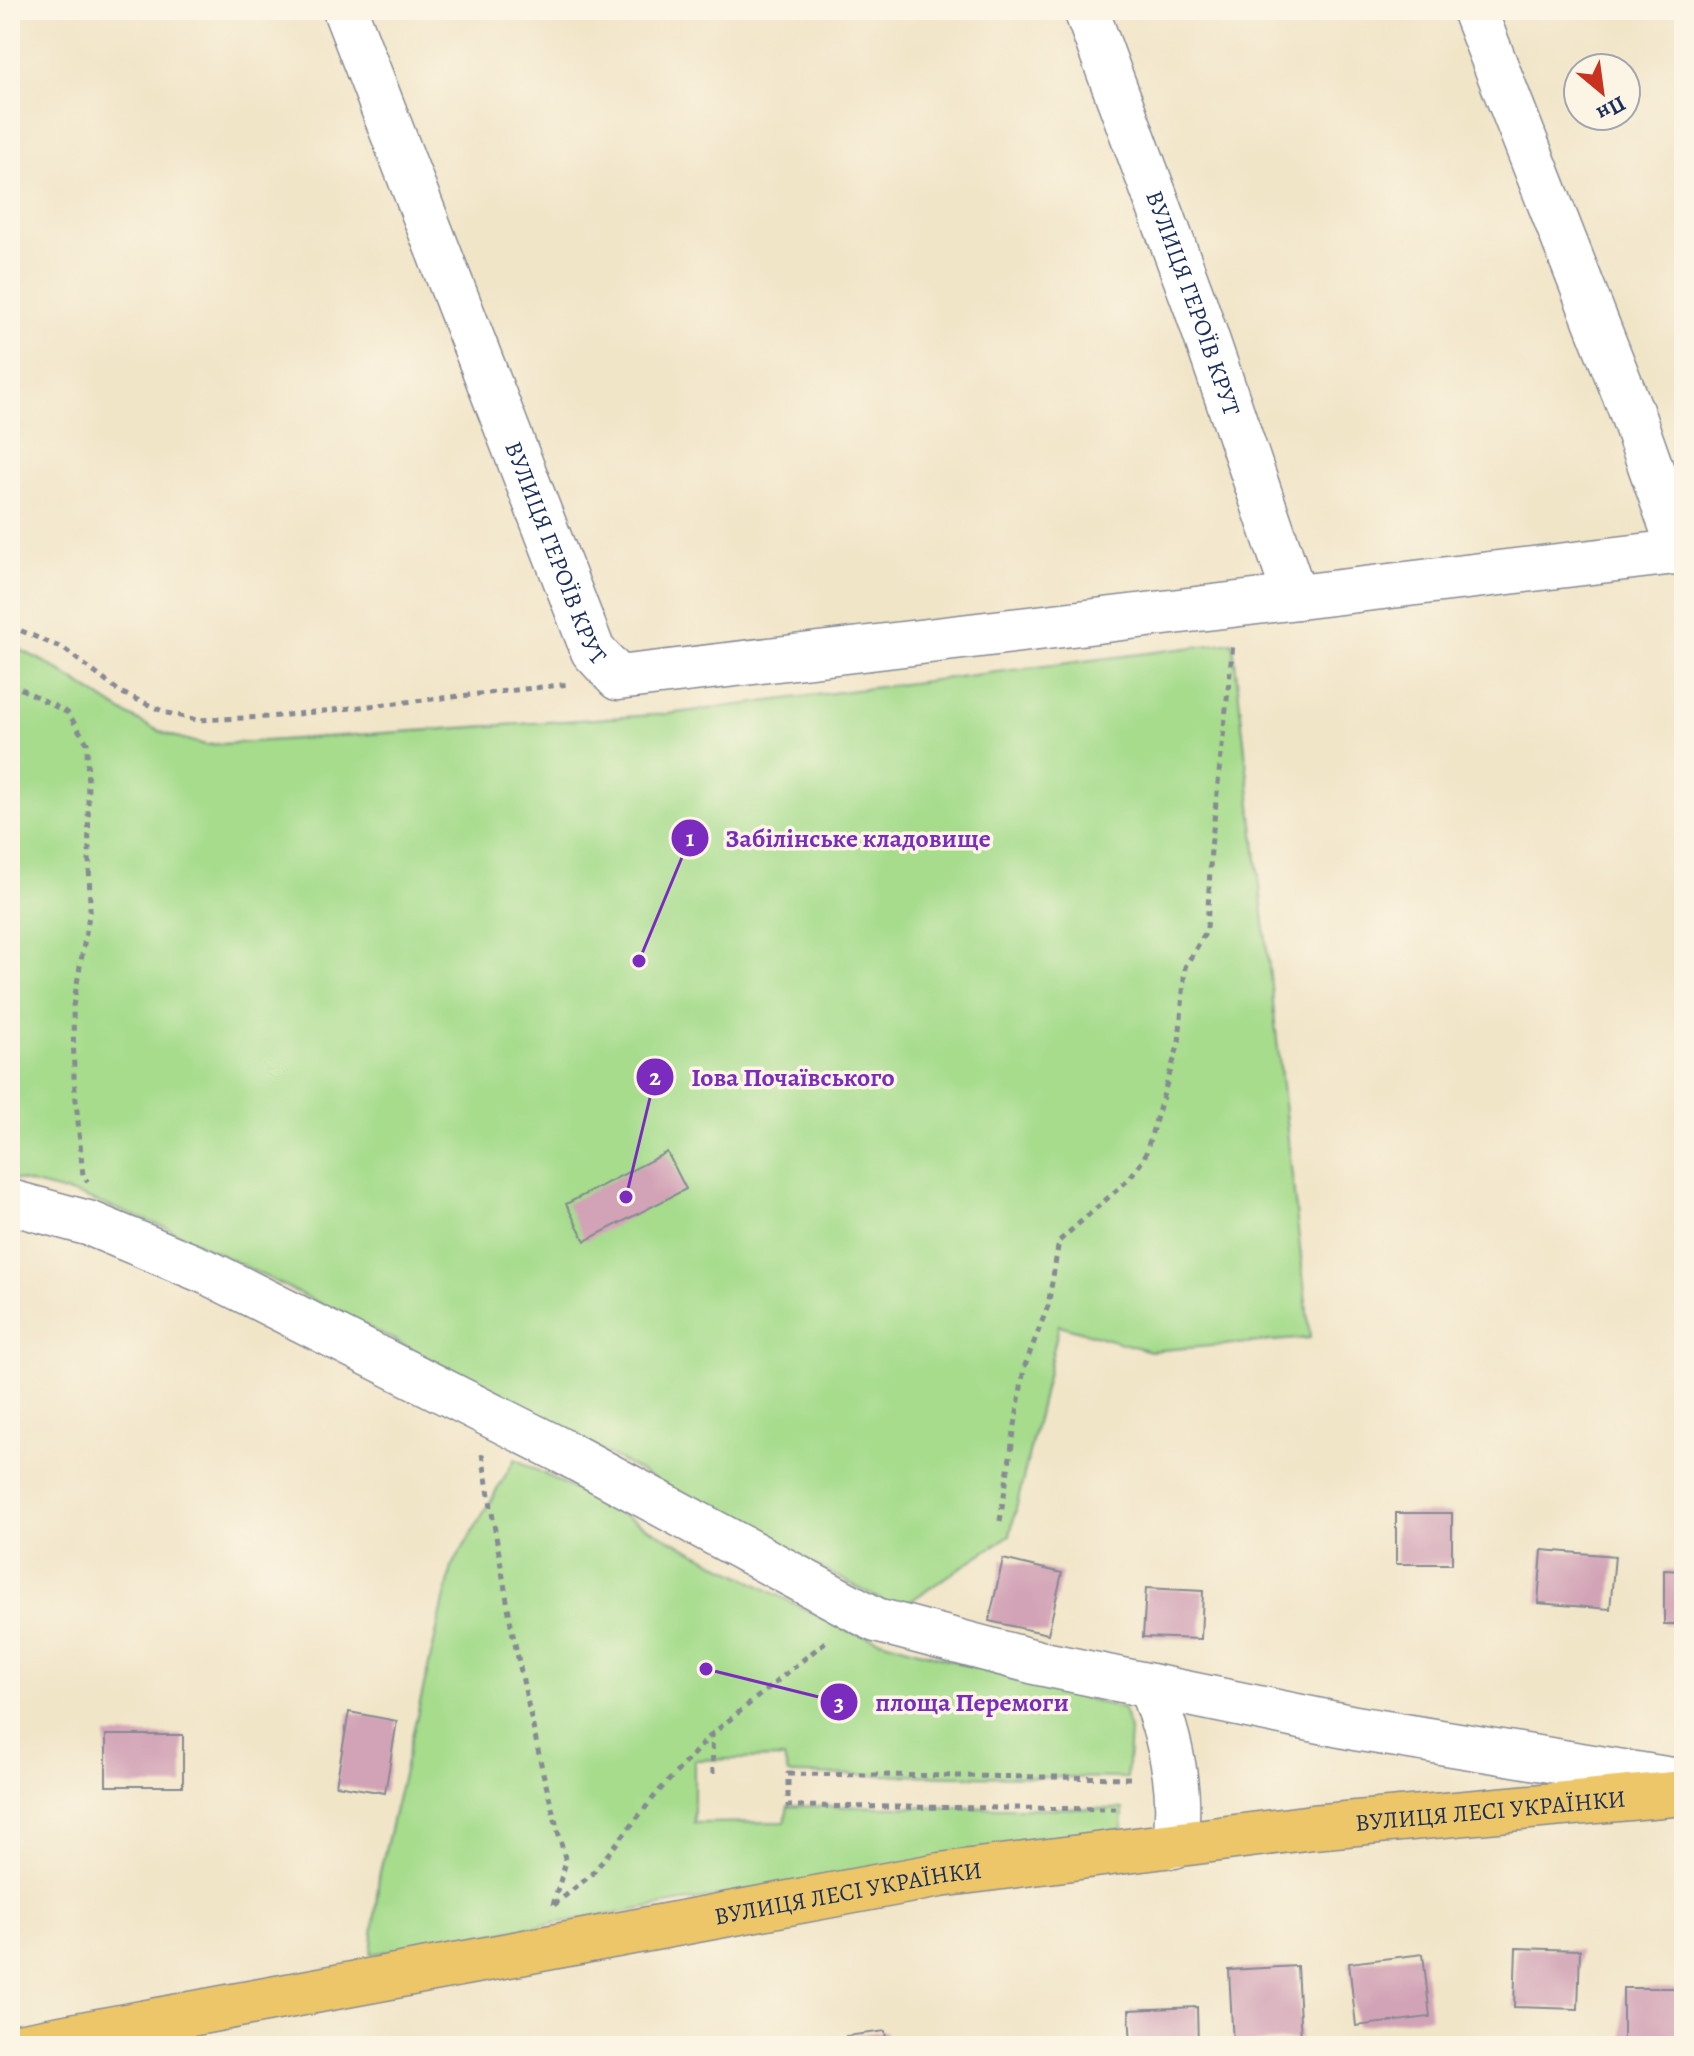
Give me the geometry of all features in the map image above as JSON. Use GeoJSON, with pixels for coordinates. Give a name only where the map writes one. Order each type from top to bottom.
{"type":"FeatureCollection","features":[{"type":"Feature","properties":{"kind":"main road","name":"ВУЛИЦЯ ЛЕСІ УКРАЇНКИ"},"geometry":{"type":"LineString","coordinates":[[18,2046],[940,1875],[1175,1811],[1313,1827],[1684,1793]]}},
{"type":"Feature","properties":{"kind":"street","name":"ВУЛИЦЯ ГЕРОЇВ КРУТ"},"geometry":{"type":"LineString","coordinates":[[345,10],[593,651],[618,678],[1682,551],[1631,411],[1474,10]]}},
{"type":"Feature","properties":{"kind":"street","name":"ВУЛИЦЯ ГЕРОЇВ КРУТ"},"geometry":{"type":"LineString","coordinates":[[1086,10],[1195,304],[1295,597]]}},
{"type":"Feature","properties":{"kind":"street"},"geometry":{"type":"LineString","coordinates":[[10,1202],[91,1224],[209,1273],[570,1455],[876,1620],[1039,1663],[1355,1728],[1684,1782]]}},
{"type":"Feature","properties":{"kind":"street"},"geometry":{"type":"LineString","coordinates":[[1150,1686],[1165,1723],[1175,1811]]}},
{"type":"Feature","properties":{"kind":"path"},"geometry":{"type":"LineString","coordinates":[[1000,1521],[1024,1368],[1048,1306],[1059,1241],[1128,1180],[1144,1159],[1179,1043],[1185,967],[1207,930],[1222,730],[1233,642],[1243,604]]}},
{"type":"Feature","properties":{"kind":"path"},"geometry":{"type":"LineString","coordinates":[[10,626],[64,649],[120,692],[167,713],[197,720],[269,717],[618,678]]}},
{"type":"Feature","properties":{"kind":"path"},"geometry":{"type":"LineString","coordinates":[[10,683],[68,713],[87,743],[90,910],[73,1006],[74,1079],[83,1176],[95,1189]]}},
{"type":"Feature","properties":{"kind":"path"},"geometry":{"type":"LineString","coordinates":[[474,1407],[512,1630],[566,1862],[553,1905]]}},
{"type":"Feature","properties":{"kind":"path"},"geometry":{"type":"LineString","coordinates":[[542,1915],[592,1874],[658,1792],[712,1734],[862,1612]]}},
{"type":"Feature","properties":{"kind":"path"},"geometry":{"type":"LineString","coordinates":[[712,1734],[713,1774]]}},
{"type":"Feature","properties":{"kind":"path"},"geometry":{"type":"LineString","coordinates":[[788,1774],[1175,1811],[788,1806],[788,1774]]}},
{"type":"Feature","properties":{"kind":"green space"},"geometry":{"type":"Polygon","coordinates":[[[1233,642],[1310,1338],[1150,1351],[1059,1325],[1010,1535],[898,1609],[394,1340],[167,1228],[81,1196],[10,1178],[10,646],[50,665],[144,724],[206,745],[668,714],[1233,642]]]}},
{"type":"Feature","properties":{"kind":"green space"},"geometry":{"type":"Polygon","coordinates":[[[515,1459],[845,1630],[1123,1709],[1130,1731],[1127,1778],[788,1774],[784,1758],[694,1760],[694,1823],[785,1822],[788,1806],[1123,1809],[1122,1829],[371,1954],[379,1876],[452,1567],[515,1459]]]}},
{"type":"Feature","properties":{"kind":"building"},"geometry":{"type":"Polygon","coordinates":[[[667,1152],[686,1189],[585,1241],[566,1204],[667,1152]]]}},
{"type":"Feature","properties":{"kind":"building"},"geometry":{"type":"Polygon","coordinates":[[[1396,1513],[1452,1513],[1452,1564],[1396,1564],[1396,1513]]]}},
{"type":"Feature","properties":{"kind":"building"},"geometry":{"type":"Polygon","coordinates":[[[1542,1550],[1615,1556],[1610,1609],[1538,1603],[1542,1550]]]}},
{"type":"Feature","properties":{"kind":"building"},"geometry":{"type":"Polygon","coordinates":[[[1003,1559],[1062,1573],[1048,1634],[989,1621],[1003,1559]]]}},
{"type":"Feature","properties":{"kind":"building"},"geometry":{"type":"Polygon","coordinates":[[[1664,1570],[1684,1571],[1684,1624],[1664,1624],[1664,1570]]]}},
{"type":"Feature","properties":{"kind":"building"},"geometry":{"type":"Polygon","coordinates":[[[1146,1588],[1203,1591],[1201,1639],[1143,1637],[1146,1588]]]}},
{"type":"Feature","properties":{"kind":"building"},"geometry":{"type":"Polygon","coordinates":[[[349,1712],[397,1721],[385,1793],[336,1785],[349,1712]]]}},
{"type":"Feature","properties":{"kind":"building"},"geometry":{"type":"Polygon","coordinates":[[[106,1735],[183,1735],[183,1786],[106,1786],[106,1735]]]}},
{"type":"Feature","properties":{"kind":"building"},"geometry":{"type":"Polygon","coordinates":[[[1516,1948],[1580,1950],[1578,2009],[1514,2007],[1516,1948]]]}},
{"type":"Feature","properties":{"kind":"building"},"geometry":{"type":"Polygon","coordinates":[[[1423,1954],[1430,2017],[1356,2026],[1349,1963],[1423,1954]]]}},
{"type":"Feature","properties":{"kind":"building"},"geometry":{"type":"Polygon","coordinates":[[[1297,1966],[1301,2039],[1233,2044],[1229,1970],[1297,1966]]]}},
{"type":"Feature","properties":{"kind":"building"},"geometry":{"type":"Polygon","coordinates":[[[1623,1988],[1684,1988],[1684,2046],[1623,2046],[1623,1988]]]}},
{"type":"Feature","properties":{"kind":"building"},"geometry":{"type":"Polygon","coordinates":[[[1197,2007],[1198,2046],[1131,2046],[1129,2010],[1197,2007]]]}},
{"type":"Feature","properties":{"kind":"building"},"geometry":{"type":"Polygon","coordinates":[[[885,2031],[887,2046],[848,2046],[846,2036],[885,2031]]]}},
{"type":"Feature","properties":{"kind":"place","name":"Забілінське кладовище"},"geometry":{"type":"Point","coordinates":[639,961]}},
{"type":"Feature","properties":{"kind":"place","name":"Іова Почаївського"},"geometry":{"type":"Point","coordinates":[626,1197]}},
{"type":"Feature","properties":{"kind":"place","name":"площа Перемоги"},"geometry":{"type":"Point","coordinates":[706,1669]}}]}
